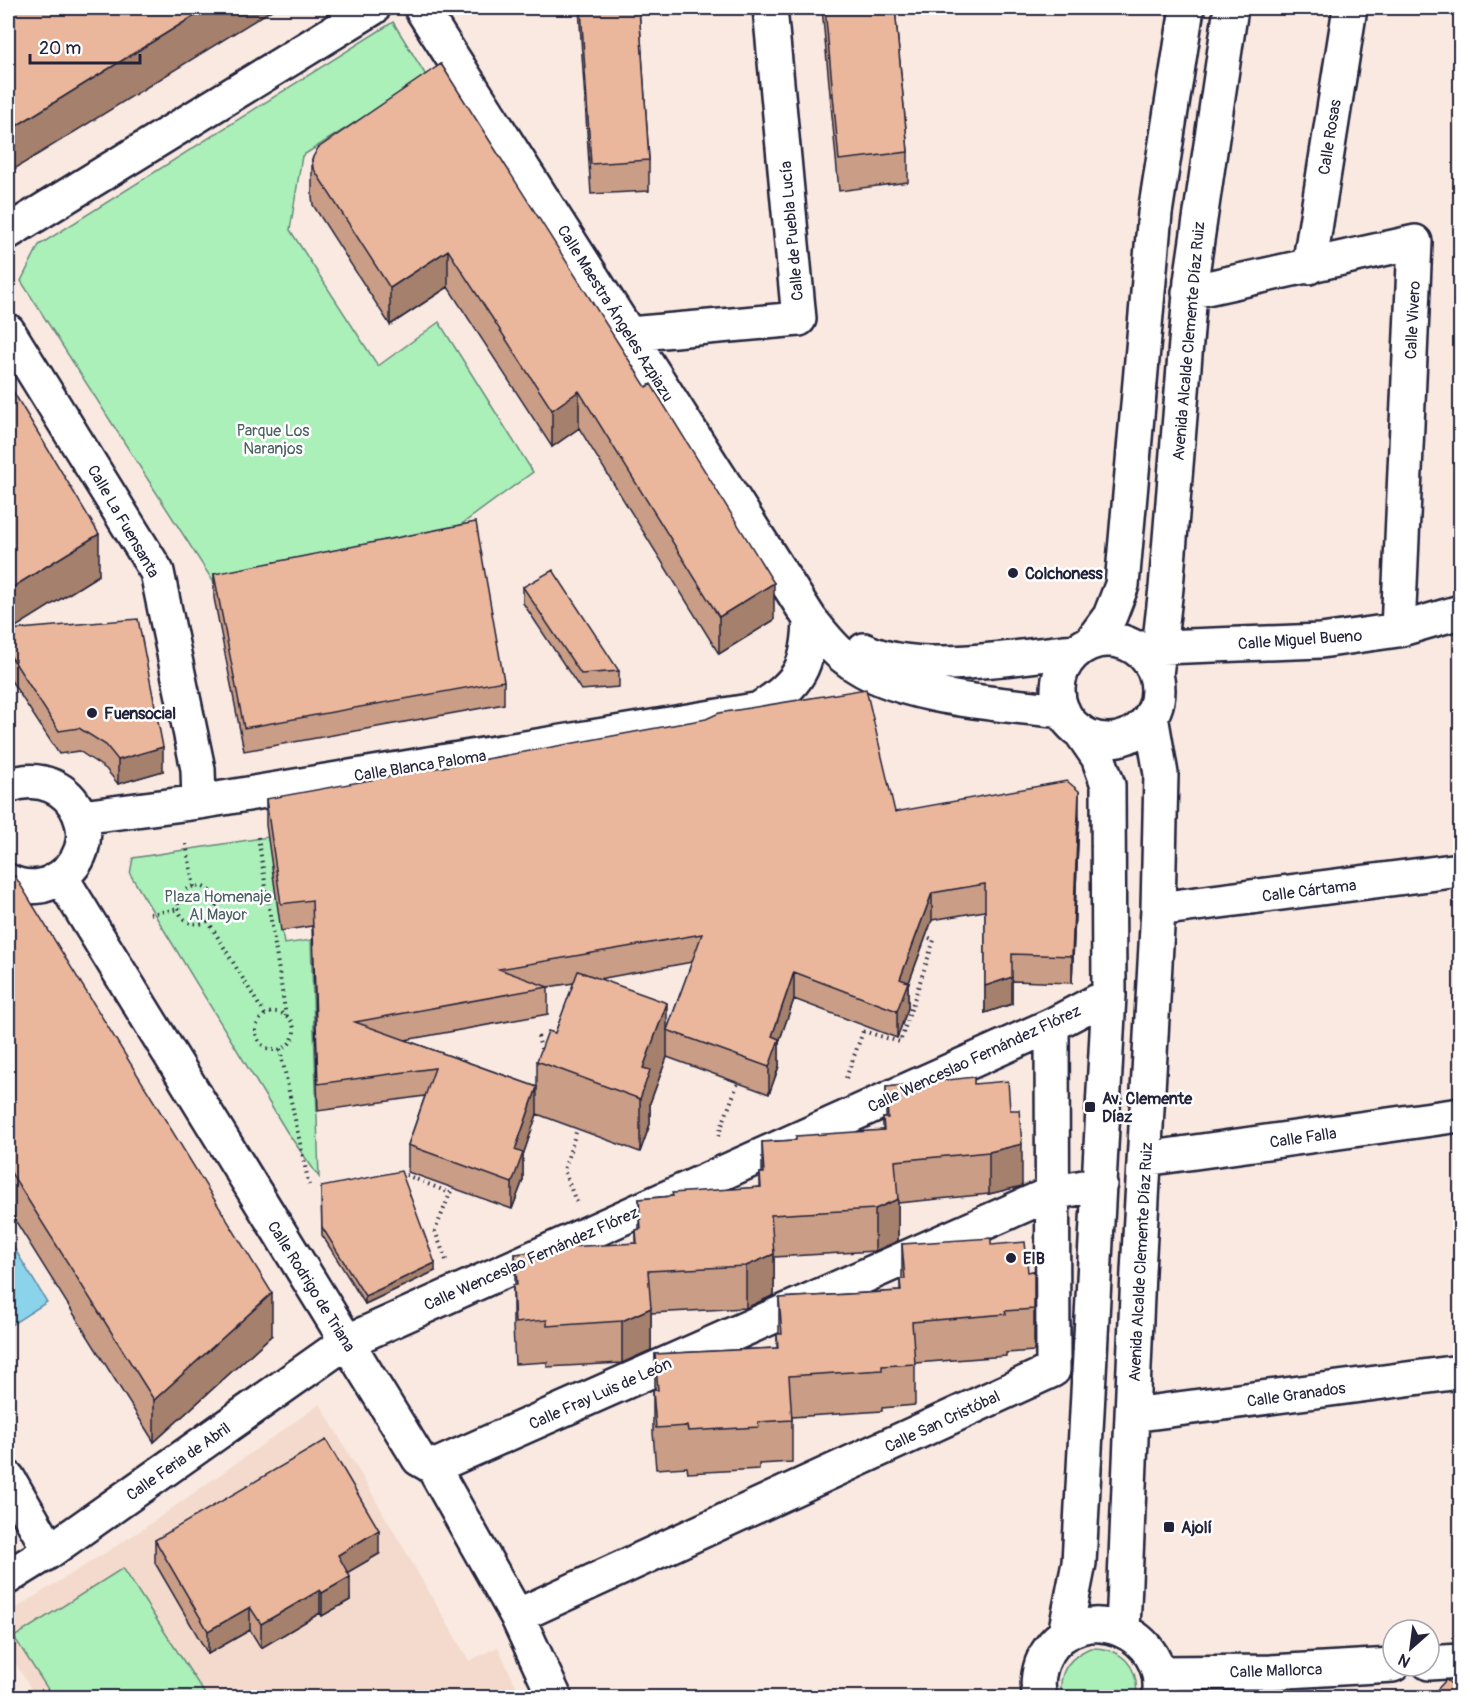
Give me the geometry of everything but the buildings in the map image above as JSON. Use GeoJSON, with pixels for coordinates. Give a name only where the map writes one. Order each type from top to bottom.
{"type":"FeatureCollection","features":[{"type":"Feature","properties":{"kind":"street"},"geometry":{"type":"LineString","coordinates":[[8,232],[373,8]]}},
{"type":"Feature","properties":{"kind":"street","name":"Calle Maestra Ángeles Azpiazu"},"geometry":{"type":"LineString","coordinates":[[421,8],[810,620],[849,661],[876,676],[927,694],[1072,721]]}},
{"type":"Feature","properties":{"kind":"street","name":"Calle de Puebla Lucía"},"geometry":{"type":"LineString","coordinates":[[629,334],[799,319],[770,8]]}},
{"type":"Feature","properties":{"kind":"street"},"geometry":{"type":"LineString","coordinates":[[1065,1634],[1079,1563],[1100,1184],[1109,994],[1108,785],[1098,757],[1072,721],[1058,695],[1059,679],[1065,664],[1110,616],[1122,585],[1155,213],[1187,8]]}},
{"type":"Feature","properties":{"kind":"street","name":"Avenida Alcalde Clemente Díaz Ruiz"},"geometry":{"type":"LineString","coordinates":[[1151,657],[1190,292],[1231,8]]}},
{"type":"Feature","properties":{"kind":"street","name":"Calle Rosas"},"geometry":{"type":"LineString","coordinates":[[1309,267],[1350,8]]}},
{"type":"Feature","properties":{"kind":"street","name":"Calle Vivero"},"geometry":{"type":"LineString","coordinates":[[1190,292],[1415,242],[1398,630]]}},
{"type":"Feature","properties":{"kind":"street","name":"Calle La Fuensanta"},"geometry":{"type":"LineString","coordinates":[[8,331],[158,573],[198,769],[199,802]]}},
{"type":"Feature","properties":{"kind":"street","name":"Calle Miguel Bueno"},"geometry":{"type":"LineString","coordinates":[[1151,657],[1321,641],[1398,630],[1461,612]]}},
{"type":"Feature","properties":{"kind":"street"},"geometry":{"type":"LineString","coordinates":[[759,709],[793,685],[804,667],[810,647],[810,620]]}},
{"type":"Feature","properties":{"kind":"street","name":"Calle Maestra Ángeles Azpiazu"},"geometry":{"type":"LineString","coordinates":[[810,620],[860,648],[897,662],[930,664],[1083,647]]}},
{"type":"Feature","properties":{"kind":"street"},"geometry":{"type":"LineString","coordinates":[[1072,721],[1096,738],[1112,740],[1128,736],[1151,716],[1158,700],[1151,657],[1121,641],[1105,640],[1083,647]]}},
{"type":"Feature","properties":{"kind":"street"},"geometry":{"type":"LineString","coordinates":[[847,696],[868,693],[927,694]]}},
{"type":"Feature","properties":{"kind":"street","name":"Calle Blanca Paloma"},"geometry":{"type":"LineString","coordinates":[[81,818],[199,802],[815,701]]}},
{"type":"Feature","properties":{"kind":"street","name":"Avenida Alcalde Clemente Díaz Ruiz"},"geometry":{"type":"LineString","coordinates":[[1123,1629],[1158,909],[1161,774],[1151,716]]}},
{"type":"Feature","properties":{"kind":"street"},"geometry":{"type":"LineString","coordinates":[[8,786],[27,781],[51,784],[74,804],[81,818],[84,834],[81,851],[73,866],[61,878],[46,885],[30,887],[8,881]]}},
{"type":"Feature","properties":{"kind":"street","name":"Calle Cártama"},"geometry":{"type":"LineString","coordinates":[[1158,909],[1461,870]]}},
{"type":"Feature","properties":{"kind":"street","name":"Calle Rodrigo de Triana"},"geometry":{"type":"LineString","coordinates":[[61,878],[418,1459],[433,1467],[517,1616],[555,1698]]}},
{"type":"Feature","properties":{"kind":"street","name":"Calle Wenceslao Fernández Flórez"},"geometry":{"type":"LineString","coordinates":[[346,1342],[1052,1025],[1109,994]]}},
{"type":"Feature","properties":{"kind":"street","name":"Calle San Cristóbal"},"geometry":{"type":"LineString","coordinates":[[517,1616],[1053,1370],[1052,1025]]}},
{"type":"Feature","properties":{"kind":"street","name":"Calle Falla"},"geometry":{"type":"LineString","coordinates":[[1145,1159],[1461,1115]]}},
{"type":"Feature","properties":{"kind":"street","name":"Calle Fray Luis de León"},"geometry":{"type":"LineString","coordinates":[[433,1467],[1052,1193],[1100,1184]]}},
{"type":"Feature","properties":{"kind":"street","name":"Calle Feria de Abril"},"geometry":{"type":"LineString","coordinates":[[8,1577],[50,1551],[346,1342]]}},
{"type":"Feature","properties":{"kind":"street","name":"Calle Granados"},"geometry":{"type":"LineString","coordinates":[[1132,1415],[1461,1371]]}},
{"type":"Feature","properties":{"kind":"street"},"geometry":{"type":"LineString","coordinates":[[8,1478],[50,1551]]}},
{"type":"Feature","properties":{"kind":"street"},"geometry":{"type":"LineString","coordinates":[[1040,1698],[1038,1677],[1043,1660],[1052,1645],[1065,1634],[1083,1626],[1103,1624],[1123,1629],[1140,1639],[1152,1655],[1159,1685]]}},
{"type":"Feature","properties":{"kind":"street"},"geometry":{"type":"LineString","coordinates":[[1441,1662],[1461,1661]]}},
{"type":"Feature","properties":{"kind":"street","name":"Calle Mallorca"},"geometry":{"type":"LineString","coordinates":[[1159,1685],[1271,1672],[1381,1666]]}},
{"type":"Feature","properties":{"kind":"path"},"geometry":{"type":"LineString","coordinates":[[258,837],[286,1016],[292,1025],[292,1037],[280,1049],[268,1048],[258,1040],[256,1034],[258,1022],[265,1015],[273,1012],[286,1016]]}},
{"type":"Feature","properties":{"kind":"path"},"geometry":{"type":"LineString","coordinates":[[186,844],[194,887]]}},
{"type":"Feature","properties":{"kind":"path"},"geometry":{"type":"LineString","coordinates":[[194,887],[208,890],[216,904],[215,911],[208,921],[202,923],[185,920],[179,909],[181,896],[194,887]]}},
{"type":"Feature","properties":{"kind":"path"},"geometry":{"type":"LineString","coordinates":[[216,904],[267,894]]}},
{"type":"Feature","properties":{"kind":"path"},"geometry":{"type":"LineString","coordinates":[[150,914],[179,909]]}},
{"type":"Feature","properties":{"kind":"path"},"geometry":{"type":"LineString","coordinates":[[208,921],[265,1015]]}},
{"type":"Feature","properties":{"kind":"path"},"geometry":{"type":"LineString","coordinates":[[842,1088],[864,1028],[900,1042],[934,940],[913,932]]}},
{"type":"Feature","properties":{"kind":"path"},"geometry":{"type":"LineString","coordinates":[[538,1036],[544,1063]]}},
{"type":"Feature","properties":{"kind":"path"},"geometry":{"type":"LineString","coordinates":[[280,1049],[309,1185]]}},
{"type":"Feature","properties":{"kind":"path"},"geometry":{"type":"LineString","coordinates":[[714,1145],[738,1083]]}},
{"type":"Feature","properties":{"kind":"path"},"geometry":{"type":"LineString","coordinates":[[577,1129],[564,1170],[579,1207]]}},
{"type":"Feature","properties":{"kind":"path"},"geometry":{"type":"LineString","coordinates":[[396,1177],[406,1175],[451,1190],[435,1231],[448,1266]]}},
{"type":"Feature","properties":{"kind":"shaded area"},"geometry":{"type":"Polygon","coordinates":[[[320,1404],[469,1661],[498,1647],[521,1697],[36,1697],[8,1651],[8,1613],[140,1531],[320,1404]]]}},
{"type":"Feature","properties":{"kind":"green space","name":"Parque Los Naranjos"},"geometry":{"type":"Polygon","coordinates":[[[393,22],[427,77],[302,156],[290,230],[378,366],[439,322],[533,472],[429,548],[216,586],[21,281],[39,245],[393,22]]]}},
{"type":"Feature","properties":{"kind":"green space","name":"Plaza Homenaje Al Mayor"},"geometry":{"type":"Polygon","coordinates":[[[268,837],[284,944],[311,940],[319,1177],[287,1132],[130,874],[133,858],[268,837]]]}},
{"type":"Feature","properties":{"kind":"green space"},"geometry":{"type":"Polygon","coordinates":[[[123,1568],[207,1697],[53,1697],[14,1637],[123,1568]]]}},
{"type":"Feature","properties":{"kind":"green space"},"geometry":{"type":"Polygon","coordinates":[[[1090,1648],[1111,1651],[1126,1660],[1135,1676],[1136,1697],[1062,1697],[1061,1681],[1066,1667],[1076,1656],[1090,1648]]]}},
{"type":"Feature","properties":{"kind":"water"},"geometry":{"type":"Polygon","coordinates":[[[8,1238],[47,1302],[8,1327],[8,1238]]]}},
{"type":"Feature","properties":{"kind":"place","name":"Colchoness"},"geometry":{"type":"Point","coordinates":[1013,573]}},
{"type":"Feature","properties":{"kind":"place","name":"Fuensocial"},"geometry":{"type":"Point","coordinates":[92,713]}},
{"type":"Feature","properties":{"kind":"place","name":"Av. Clemente Díaz"},"geometry":{"type":"Point","coordinates":[1090,1107]}},
{"type":"Feature","properties":{"kind":"place","name":"EIB"},"geometry":{"type":"Point","coordinates":[1011,1258]}},
{"type":"Feature","properties":{"kind":"place","name":"Ajolí"},"geometry":{"type":"Point","coordinates":[1169,1527]}}]}
